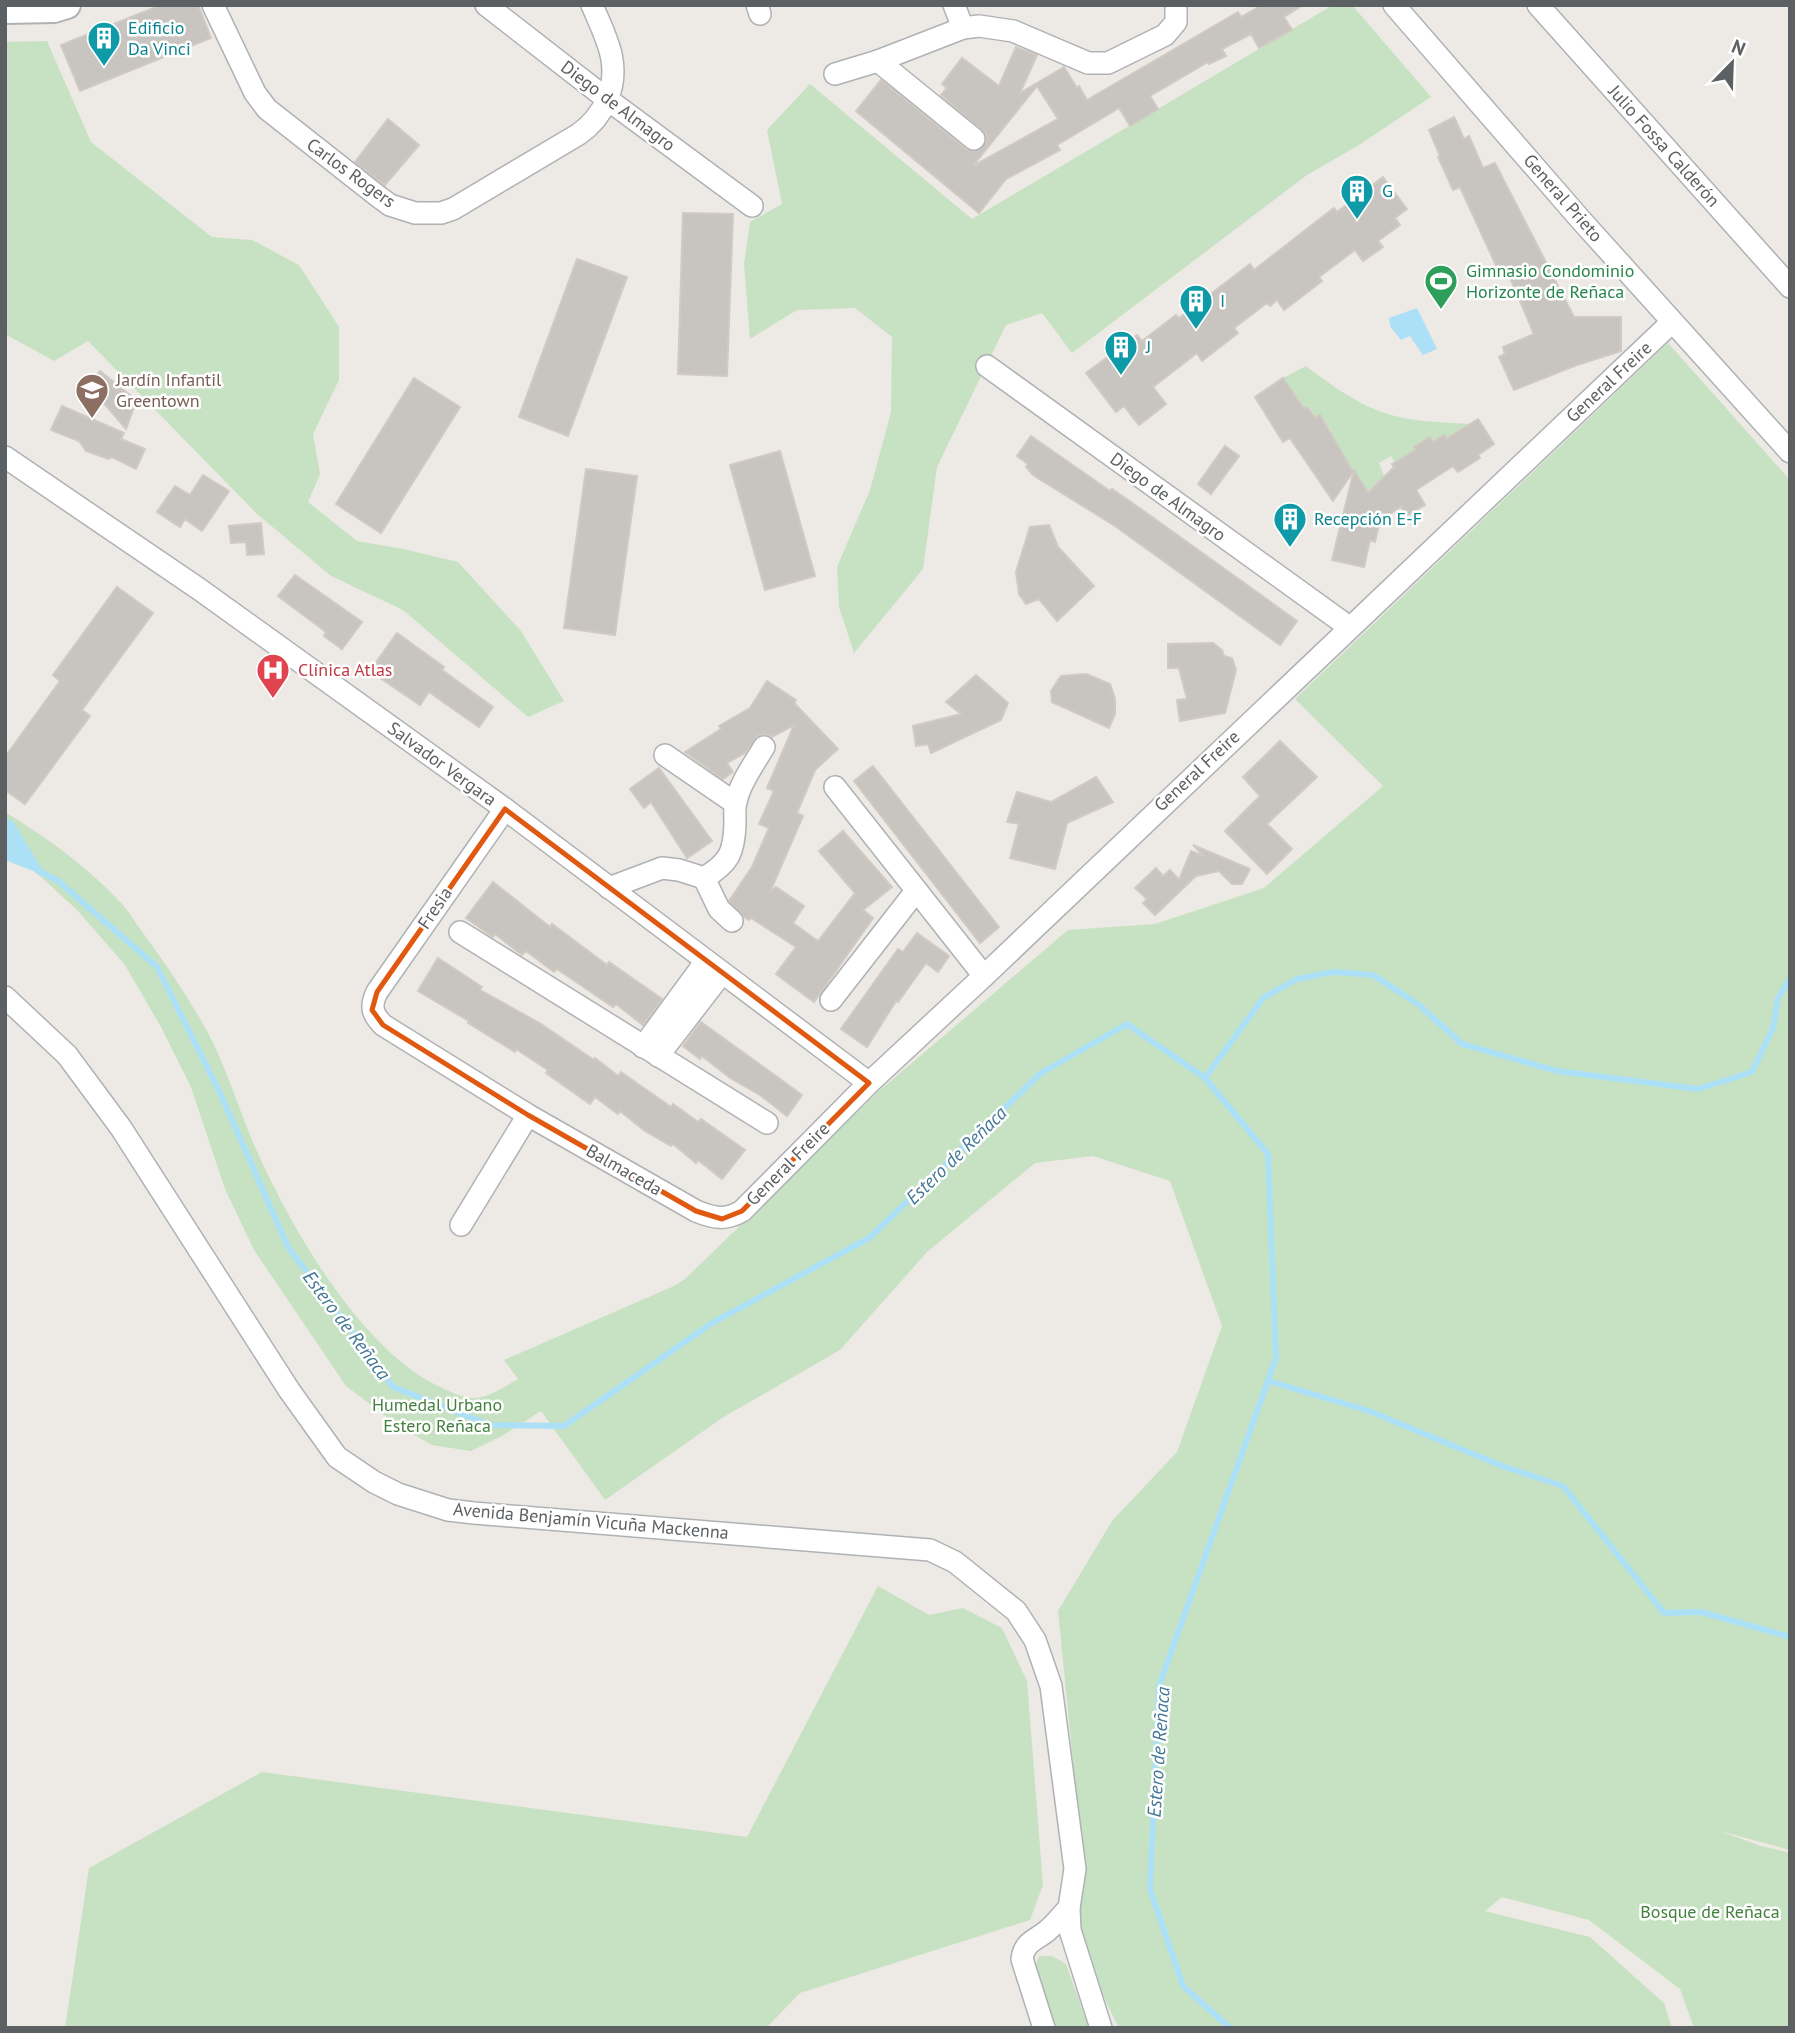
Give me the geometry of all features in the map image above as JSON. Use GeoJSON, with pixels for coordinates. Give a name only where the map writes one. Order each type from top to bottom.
{"type":"FeatureCollection","features":[{"type":"Feature","properties":{"kind":"street"},"geometry":{"type":"LineString","coordinates":[[5,10],[54,9],[67,5]]}},
{"type":"Feature","properties":{"kind":"street","name":"Carlos Rogers"},"geometry":{"type":"LineString","coordinates":[[213,5],[255,93],[267,109],[390,205],[415,213],[441,213],[453,209],[579,134],[595,121],[607,99]]}},
{"type":"Feature","properties":{"kind":"street","name":"Diego de Almagro"},"geometry":{"type":"LineString","coordinates":[[486,5],[752,206]]}},
{"type":"Feature","properties":{"kind":"street"},"geometry":{"type":"LineString","coordinates":[[592,5],[613,54],[615,66],[612,89],[607,99]]}},
{"type":"Feature","properties":{"kind":"street"},"geometry":{"type":"LineString","coordinates":[[954,5],[963,28]]}},
{"type":"Feature","properties":{"kind":"street"},"geometry":{"type":"LineString","coordinates":[[835,74],[878,61],[963,28],[988,26],[1013,31],[1088,64],[1108,63],[1172,29],[1176,22],[1176,5]]}},
{"type":"Feature","properties":{"kind":"street","name":"General Prieto"},"geometry":{"type":"LineString","coordinates":[[1394,5],[1672,322],[1790,452]]}},
{"type":"Feature","properties":{"kind":"street","name":"Julio Fossa Calderón"},"geometry":{"type":"LineString","coordinates":[[1538,5],[1790,287]]}},
{"type":"Feature","properties":{"kind":"street"},"geometry":{"type":"LineString","coordinates":[[878,61],[974,139]]}},
{"type":"Feature","properties":{"kind":"street","name":"General Freire"},"geometry":{"type":"LineString","coordinates":[[722,1219],[742,1211],[869,1083],[1672,322]]}},
{"type":"Feature","properties":{"kind":"street","name":"Diego de Almagro"},"geometry":{"type":"LineString","coordinates":[[987,366],[1349,627]]}},
{"type":"Feature","properties":{"kind":"street","name":"Salvador Vergara"},"geometry":{"type":"LineString","coordinates":[[5,457],[199,589],[505,809],[869,1083]]}},
{"type":"Feature","properties":{"kind":"street"},"geometry":{"type":"LineString","coordinates":[[704,878],[727,861],[734,847],[735,803],[744,781],[764,747]]}},
{"type":"Feature","properties":{"kind":"street"},"geometry":{"type":"LineString","coordinates":[[665,755],[735,803]]}},
{"type":"Feature","properties":{"kind":"street"},"geometry":{"type":"LineString","coordinates":[[835,787],[984,976]]}},
{"type":"Feature","properties":{"kind":"street","name":"Fresia"},"geometry":{"type":"LineString","coordinates":[[372,1010],[377,992],[505,809]]}},
{"type":"Feature","properties":{"kind":"street"},"geometry":{"type":"LineString","coordinates":[[609,888],[662,867],[679,870],[704,878],[719,909],[732,921]]}},
{"type":"Feature","properties":{"kind":"street"},"geometry":{"type":"LineString","coordinates":[[831,1000],[916,891]]}},
{"type":"Feature","properties":{"kind":"street"},"geometry":{"type":"LineString","coordinates":[[460,932],[767,1123]]}},
{"type":"Feature","properties":{"kind":"street"},"geometry":{"type":"LineString","coordinates":[[651,1051],[714,967]]}},
{"type":"Feature","properties":{"kind":"street","name":"Avenida Benjamín Vicuña Mackenna"},"geometry":{"type":"LineString","coordinates":[[5,997],[67,1055],[121,1128],[289,1390],[337,1457],[374,1482],[422,1503],[474,1513],[930,1550],[955,1562],[1016,1611],[1035,1640],[1051,1686],[1075,1869],[1069,1908],[1070,1930],[1101,2028]]}},
{"type":"Feature","properties":{"kind":"street","name":"Balmaceda"},"geometry":{"type":"LineString","coordinates":[[372,1010],[383,1025],[528,1115],[696,1211],[722,1219]]}},
{"type":"Feature","properties":{"kind":"street"},"geometry":{"type":"LineString","coordinates":[[461,1225],[528,1115]]}},
{"type":"Feature","properties":{"kind":"street"},"geometry":{"type":"LineString","coordinates":[[1044,2028],[1022,1959],[1023,1950],[1069,1908]]}},
{"type":"Feature","properties":{"kind":"street"},"geometry":{"type":"LineString","coordinates":[[1030,1941],[1048,1944],[1078,1958]]}},
{"type":"Feature","properties":{"kind":"highlighted area"},"geometry":{"type":"Polygon","coordinates":[[[505,809],[869,1083],[742,1211],[722,1219],[696,1211],[528,1115],[383,1025],[372,1010],[377,992],[505,809]]]}},
{"type":"Feature","properties":{"kind":"green space"},"geometry":{"type":"Polygon","coordinates":[[[1333,5],[1352,5],[1431,97],[1359,145],[1307,175],[1072,353],[1042,313],[1006,325],[937,467],[923,569],[854,653],[839,607],[837,567],[870,490],[891,412],[892,337],[855,308],[797,310],[750,339],[744,264],[750,222],[782,204],[767,130],[810,84],[972,219],[1333,5]]]}},
{"type":"Feature","properties":{"kind":"green space"},"geometry":{"type":"Polygon","coordinates":[[[47,41],[91,142],[212,237],[252,240],[299,265],[339,327],[339,380],[313,434],[320,474],[308,502],[357,541],[458,562],[521,631],[564,701],[528,717],[403,610],[331,576],[256,513],[88,341],[54,361],[5,334],[5,42],[47,41]]]}},
{"type":"Feature","properties":{"kind":"green space"},"geometry":{"type":"Polygon","coordinates":[[[1668,343],[1790,480],[1790,1850],[1720,1831],[1790,1853],[1790,2028],[1694,2028],[1680,1989],[1589,1920],[1502,1897],[1485,1911],[1590,1937],[1664,2003],[1672,2028],[1119,2028],[1089,1968],[1070,1886],[1076,1823],[1072,1751],[1058,1611],[1112,1521],[1177,1452],[1222,1326],[1170,1181],[1093,1156],[1035,1163],[927,1252],[840,1350],[722,1418],[605,1500],[541,1411],[502,1436],[471,1451],[432,1445],[400,1427],[346,1386],[254,1250],[225,1189],[191,1087],[161,1027],[125,965],[78,911],[38,874],[5,851],[5,812],[66,854],[109,890],[127,910],[165,964],[208,1034],[260,1158],[292,1221],[334,1287],[358,1318],[411,1370],[457,1394],[470,1398],[486,1396],[518,1379],[504,1360],[685,1279],[879,1091],[1068,930],[1155,924],[1264,888],[1383,786],[1295,699],[1668,343]]]}},
{"type":"Feature","properties":{"kind":"green space"},"geometry":{"type":"Polygon","coordinates":[[[1306,366],[1350,397],[1390,415],[1470,424],[1447,439],[1444,436],[1415,447],[1416,450],[1395,463],[1391,456],[1379,463],[1384,481],[1367,492],[1355,480],[1327,434],[1331,431],[1320,415],[1315,418],[1308,407],[1304,409],[1283,378],[1306,366]]]}},
{"type":"Feature","properties":{"kind":"green space"},"geometry":{"type":"Polygon","coordinates":[[[878,1586],[929,1615],[963,1608],[1002,1628],[1027,1681],[1043,1885],[1030,1920],[800,1993],[766,2028],[65,2028],[89,1868],[262,1772],[747,1837],[878,1586]]]}},
{"type":"Feature","properties":{"kind":"green space"},"geometry":{"type":"Polygon","coordinates":[[[1039,1956],[1052,1956],[1066,1964],[1089,2028],[1056,2028],[1035,1967],[1039,1956]]]}},
{"type":"Feature","properties":{"kind":"water"},"geometry":{"type":"Polygon","coordinates":[[[1417,308],[1437,349],[1423,355],[1410,336],[1401,340],[1390,326],[1389,318],[1417,308]]]}},
{"type":"Feature","properties":{"kind":"water"},"geometry":{"type":"Polygon","coordinates":[[[5,818],[13,821],[46,876],[5,860],[5,818]]]}},
{"type":"Feature","properties":{"kind":"building","name":"Edificio Da Vinci"},"geometry":{"type":"Polygon","coordinates":[[[161,5],[198,5],[211,38],[80,91],[61,45],[161,5]]]}},
{"type":"Feature","properties":{"kind":"building"},"geometry":{"type":"Polygon","coordinates":[[[1262,5],[1303,5],[1284,17],[1292,30],[1259,48],[1251,34],[1222,49],[1226,56],[1209,64],[1208,62],[1150,96],[1158,109],[1130,126],[1119,108],[1057,145],[1060,150],[1006,179],[979,213],[856,111],[881,80],[966,149],[978,151],[987,142],[986,134],[941,95],[947,88],[942,84],[962,58],[999,86],[1016,47],[1037,55],[1020,93],[1064,67],[1087,100],[1238,12],[1241,17],[1262,5]],[[1037,86],[973,166],[1058,119],[1037,86]]]}},
{"type":"Feature","properties":{"kind":"building"},"geometry":{"type":"Polygon","coordinates":[[[1454,117],[1464,139],[1469,136],[1483,168],[1495,163],[1574,317],[1621,317],[1621,351],[1514,390],[1499,357],[1505,354],[1503,347],[1534,334],[1507,271],[1500,274],[1460,187],[1453,190],[1438,157],[1440,156],[1429,130],[1454,117]]]}},
{"type":"Feature","properties":{"kind":"building"},"geometry":{"type":"Polygon","coordinates":[[[388,119],[419,145],[385,185],[355,162],[388,119]]]}},
{"type":"Feature","properties":{"kind":"building"},"geometry":{"type":"Polygon","coordinates":[[[1383,177],[1407,209],[1395,218],[1400,225],[1378,241],[1383,247],[1363,261],[1355,250],[1319,277],[1322,281],[1284,310],[1277,300],[1270,306],[1267,303],[1234,328],[1238,333],[1202,361],[1197,353],[1153,387],[1166,404],[1139,425],[1124,406],[1116,412],[1086,373],[1137,335],[1142,341],[1176,315],[1179,318],[1250,264],[1254,270],[1334,208],[1337,212],[1383,177]]]}},
{"type":"Feature","properties":{"kind":"building"},"geometry":{"type":"Polygon","coordinates":[[[683,213],[733,214],[727,376],[678,374],[683,213]]]}},
{"type":"Feature","properties":{"kind":"building"},"geometry":{"type":"Polygon","coordinates":[[[577,259],[627,277],[568,436],[519,417],[577,259]]]}},
{"type":"Feature","properties":{"kind":"building"},"geometry":{"type":"Polygon","coordinates":[[[100,371],[130,395],[134,407],[126,429],[89,386],[100,371]]]}},
{"type":"Feature","properties":{"kind":"building"},"geometry":{"type":"Polygon","coordinates":[[[414,378],[460,407],[381,533],[336,504],[414,378]]]}},
{"type":"Feature","properties":{"kind":"building"},"geometry":{"type":"Polygon","coordinates":[[[1283,378],[1304,409],[1307,407],[1315,418],[1320,415],[1353,472],[1333,501],[1290,438],[1283,442],[1255,397],[1283,378]]]}},
{"type":"Feature","properties":{"kind":"building"},"geometry":{"type":"Polygon","coordinates":[[[62,406],[124,433],[121,439],[145,449],[136,469],[112,457],[108,459],[86,451],[79,441],[51,430],[62,406]]]}},
{"type":"Feature","properties":{"kind":"building"},"geometry":{"type":"Polygon","coordinates":[[[1478,419],[1494,444],[1478,455],[1480,458],[1458,472],[1453,466],[1416,490],[1425,505],[1406,516],[1401,507],[1380,520],[1375,542],[1370,540],[1364,567],[1332,560],[1354,470],[1368,493],[1394,467],[1392,464],[1416,450],[1414,447],[1430,437],[1433,442],[1444,435],[1446,439],[1478,419]]]}},
{"type":"Feature","properties":{"kind":"building"},"geometry":{"type":"Polygon","coordinates":[[[1031,436],[1110,491],[1112,489],[1141,509],[1297,621],[1280,645],[1115,526],[1033,475],[1026,467],[1028,464],[1017,456],[1031,436]]]}},
{"type":"Feature","properties":{"kind":"building"},"geometry":{"type":"Polygon","coordinates":[[[1225,446],[1239,456],[1211,494],[1198,484],[1225,446]]]}},
{"type":"Feature","properties":{"kind":"building"},"geometry":{"type":"Polygon","coordinates":[[[780,451],[815,576],[765,590],[730,465],[780,451]]]}},
{"type":"Feature","properties":{"kind":"building"},"geometry":{"type":"Polygon","coordinates":[[[586,469],[637,476],[615,635],[564,628],[586,469]]]}},
{"type":"Feature","properties":{"kind":"building"},"geometry":{"type":"Polygon","coordinates":[[[203,475],[229,491],[202,531],[185,519],[180,527],[157,512],[175,486],[190,495],[203,475]]]}},
{"type":"Feature","properties":{"kind":"building"},"geometry":{"type":"Polygon","coordinates":[[[261,523],[264,554],[247,555],[246,542],[231,543],[229,526],[261,523]]]}},
{"type":"Feature","properties":{"kind":"building"},"geometry":{"type":"Polygon","coordinates":[[[1049,525],[1058,547],[1094,586],[1057,621],[1039,599],[1026,604],[1019,594],[1016,572],[1030,527],[1049,525]]]}},
{"type":"Feature","properties":{"kind":"building"},"geometry":{"type":"Polygon","coordinates":[[[295,575],[362,622],[342,649],[324,636],[326,632],[278,596],[295,575]]]}},
{"type":"Feature","properties":{"kind":"building"},"geometry":{"type":"Polygon","coordinates":[[[117,587],[153,613],[82,710],[90,716],[25,804],[5,790],[5,757],[60,681],[53,675],[117,587]]]}},
{"type":"Feature","properties":{"kind":"building"},"geometry":{"type":"Polygon","coordinates":[[[397,633],[493,707],[479,727],[429,692],[420,705],[370,671],[397,633]]]}},
{"type":"Feature","properties":{"kind":"building"},"geometry":{"type":"Polygon","coordinates":[[[1213,643],[1222,650],[1224,656],[1232,658],[1236,670],[1225,713],[1180,721],[1177,700],[1187,699],[1179,668],[1168,668],[1168,644],[1213,643]]]}},
{"type":"Feature","properties":{"kind":"building"},"geometry":{"type":"Polygon","coordinates":[[[1086,674],[1110,684],[1115,699],[1115,714],[1109,728],[1052,702],[1051,691],[1061,676],[1086,674]]]}},
{"type":"Feature","properties":{"kind":"building"},"geometry":{"type":"Polygon","coordinates":[[[976,675],[1008,703],[1001,720],[931,753],[928,744],[916,746],[913,726],[961,714],[946,702],[976,675]]]}},
{"type":"Feature","properties":{"kind":"building"},"geometry":{"type":"Polygon","coordinates":[[[767,681],[796,700],[794,703],[838,749],[815,770],[797,813],[803,816],[770,892],[776,887],[804,906],[793,923],[818,941],[855,893],[819,851],[843,831],[892,887],[863,910],[873,918],[814,1002],[776,974],[796,947],[751,918],[749,920],[744,917],[729,901],[752,867],[769,828],[759,824],[774,791],[767,788],[794,725],[772,737],[765,734],[757,736],[745,753],[727,763],[733,772],[723,779],[685,752],[721,729],[719,726],[750,708],[767,681]]]}},
{"type":"Feature","properties":{"kind":"building"},"geometry":{"type":"Polygon","coordinates":[[[1280,741],[1317,777],[1267,824],[1292,849],[1267,874],[1225,831],[1260,796],[1243,777],[1280,741]]]}},
{"type":"Feature","properties":{"kind":"building"},"geometry":{"type":"Polygon","coordinates":[[[873,766],[999,927],[980,943],[854,781],[873,766]]]}},
{"type":"Feature","properties":{"kind":"building"},"geometry":{"type":"Polygon","coordinates":[[[659,768],[712,841],[687,858],[651,802],[644,808],[630,789],[659,768]]]}},
{"type":"Feature","properties":{"kind":"building"},"geometry":{"type":"Polygon","coordinates":[[[1096,777],[1113,802],[1067,823],[1055,869],[1010,858],[1019,824],[1007,822],[1017,792],[1051,802],[1096,777]]]}},
{"type":"Feature","properties":{"kind":"building"},"geometry":{"type":"Polygon","coordinates":[[[1193,845],[1250,869],[1242,884],[1232,884],[1219,871],[1196,876],[1155,915],[1143,903],[1147,899],[1135,888],[1156,868],[1163,876],[1170,870],[1179,880],[1191,851],[1204,856],[1193,845]]]}},
{"type":"Feature","properties":{"kind":"building"},"geometry":{"type":"Polygon","coordinates":[[[493,882],[550,927],[552,924],[607,965],[609,962],[662,999],[643,1025],[616,1004],[613,1007],[557,969],[554,972],[526,951],[522,955],[495,934],[493,937],[466,918],[493,882]]]}},
{"type":"Feature","properties":{"kind":"building"},"geometry":{"type":"Polygon","coordinates":[[[917,933],[949,956],[938,972],[926,963],[898,1002],[896,1001],[867,1047],[841,1029],[898,949],[903,952],[917,933]]]}},
{"type":"Feature","properties":{"kind":"building"},"geometry":{"type":"Polygon","coordinates":[[[438,958],[482,987],[480,990],[541,1024],[618,1076],[621,1072],[671,1107],[673,1104],[698,1122],[701,1119],[745,1150],[722,1179],[673,1144],[671,1146],[645,1131],[620,1111],[618,1114],[595,1097],[590,1104],[546,1073],[548,1070],[418,991],[438,958]]]}},
{"type":"Feature","properties":{"kind":"building"},"geometry":{"type":"Polygon","coordinates":[[[701,1022],[802,1095],[787,1116],[760,1095],[683,1046],[701,1022]]]}},
{"type":"Feature","properties":{"kind":"waterway","name":"Estero de Reñaca"},"geometry":{"type":"LineString","coordinates":[[38,871],[57,880],[157,967],[220,1093],[288,1247],[393,1387],[490,1425],[564,1426],[712,1323],[869,1238],[1041,1073],[1127,1024],[1205,1078],[1268,1154],[1276,1358],[1159,1686],[1150,1889],[1183,1986],[1230,2028]]}},
{"type":"Feature","properties":{"kind":"waterway"},"geometry":{"type":"LineString","coordinates":[[1205,1078],[1263,998],[1297,979],[1333,972],[1373,975],[1418,1004],[1462,1044],[1557,1071],[1698,1089],[1752,1072],[1773,1028],[1778,998],[1790,979]]}},
{"type":"Feature","properties":{"kind":"waterway"},"geometry":{"type":"LineString","coordinates":[[1269,1381],[1369,1411],[1502,1466],[1563,1486],[1664,1613],[1701,1612],[1790,1637]]}},
{"type":"Feature","properties":{"kind":"place","name":"Edificio Da Vinci"},"geometry":{"type":"Point","coordinates":[104,68]}},
{"type":"Feature","properties":{"kind":"place","name":"G"},"geometry":{"type":"Point","coordinates":[1357,221]}},
{"type":"Feature","properties":{"kind":"place","name":"Gimnasio Condominio Horizonte de Reñaca"},"geometry":{"type":"Point","coordinates":[1441,311]}},
{"type":"Feature","properties":{"kind":"place","name":"I"},"geometry":{"type":"Point","coordinates":[1196,331]}},
{"type":"Feature","properties":{"kind":"place","name":"J"},"geometry":{"type":"Point","coordinates":[1121,377]}},
{"type":"Feature","properties":{"kind":"place","name":"Jardín Infantil Greentown"},"geometry":{"type":"Point","coordinates":[92,420]}},
{"type":"Feature","properties":{"kind":"place","name":"Recepción E-F"},"geometry":{"type":"Point","coordinates":[1290,549]}},
{"type":"Feature","properties":{"kind":"place","name":"Clínica Atlas"},"geometry":{"type":"Point","coordinates":[273,700]}},
{"type":"Feature","properties":{"kind":"park label","name":"Humedal Urbano Estero Reñaca"},"geometry":{"type":"Point","coordinates":[437,1415]}},
{"type":"Feature","properties":{"kind":"park label","name":"Bosque de Reñaca"},"geometry":{"type":"Point","coordinates":[1710,1912]}}]}
